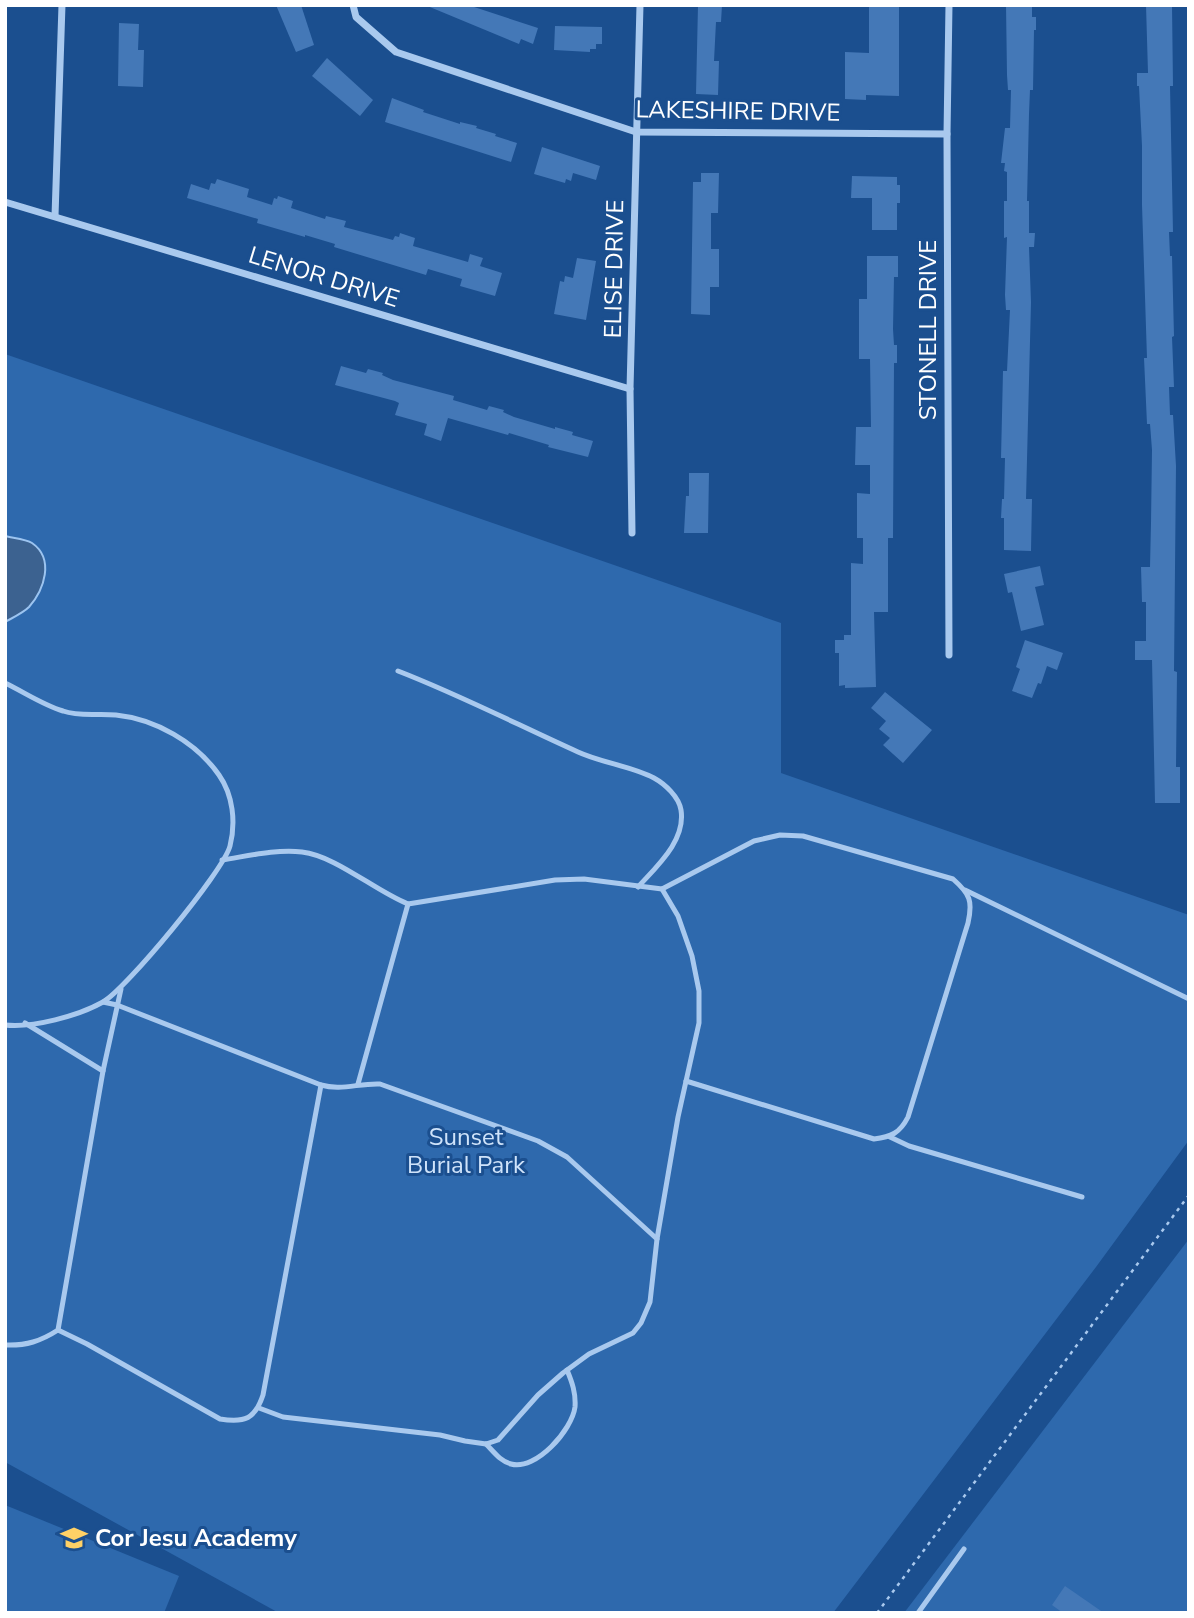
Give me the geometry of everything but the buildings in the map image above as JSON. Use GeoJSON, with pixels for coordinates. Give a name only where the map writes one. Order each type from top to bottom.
{"type":"FeatureCollection","features":[{"type":"Feature","properties":{"kind":"street"},"geometry":{"type":"LineString","coordinates":[[55,216],[62,5]]}},
{"type":"Feature","properties":{"kind":"street","name":"LAKESHIRE DRIVE"},"geometry":{"type":"LineString","coordinates":[[353,5],[356,18],[396,52],[636,132],[947,134]]}},
{"type":"Feature","properties":{"kind":"street","name":"ELISE DRIVE"},"geometry":{"type":"LineString","coordinates":[[632,533],[631,389],[640,5]]}},
{"type":"Feature","properties":{"kind":"street","name":"STONELL DRIVE"},"geometry":{"type":"LineString","coordinates":[[948,655],[949,5]]}},
{"type":"Feature","properties":{"kind":"street","name":"LENOR DRIVE"},"geometry":{"type":"LineString","coordinates":[[5,202],[631,389]]}},
{"type":"Feature","properties":{"kind":"lane"},"geometry":{"type":"LineString","coordinates":[[398,671],[452,692],[580,753],[654,778],[668,788],[681,809],[674,845],[638,887]]}},
{"type":"Feature","properties":{"kind":"lane"},"geometry":{"type":"LineString","coordinates":[[5,683],[62,711],[80,715],[115,715],[158,726],[192,748],[218,773],[230,793],[233,820],[230,847],[222,860],[191,905],[121,989],[103,1002],[77,1013],[51,1020],[6,1026]]}},
{"type":"Feature","properties":{"kind":"lane"},"geometry":{"type":"LineString","coordinates":[[222,860],[285,851],[306,852],[326,859],[408,904],[555,880],[615,881],[662,889],[754,841],[780,835],[803,836],[953,879],[965,890],[995,902],[1189,999]]}},
{"type":"Feature","properties":{"kind":"lane"},"geometry":{"type":"LineString","coordinates":[[259,1408],[283,1418],[440,1435],[486,1444],[498,1440],[538,1395],[567,1370],[589,1354],[633,1333],[641,1323],[650,1301],[657,1239],[699,1023],[699,992],[692,956],[678,916],[662,889]]}},
{"type":"Feature","properties":{"kind":"lane"},"geometry":{"type":"LineString","coordinates":[[686,1081],[874,1139],[890,1137],[902,1129],[968,923],[972,906],[965,890]]}},
{"type":"Feature","properties":{"kind":"lane"},"geometry":{"type":"LineString","coordinates":[[358,1084],[408,904]]}},
{"type":"Feature","properties":{"kind":"lane"},"geometry":{"type":"LineString","coordinates":[[5,1345],[21,1345],[44,1339],[58,1330],[103,1071],[121,989]]}},
{"type":"Feature","properties":{"kind":"lane"},"geometry":{"type":"LineString","coordinates":[[103,1002],[117,1005],[321,1085],[334,1089],[358,1084],[380,1084],[538,1141],[567,1157],[657,1239]]}},
{"type":"Feature","properties":{"kind":"lane"},"geometry":{"type":"LineString","coordinates":[[25,1023],[103,1071]]}},
{"type":"Feature","properties":{"kind":"lane"},"geometry":{"type":"LineString","coordinates":[[58,1330],[220,1419],[236,1422],[247,1419],[259,1408],[321,1085]]}},
{"type":"Feature","properties":{"kind":"lane"},"geometry":{"type":"LineString","coordinates":[[890,1137],[909,1146],[1082,1197]]}},
{"type":"Feature","properties":{"kind":"lane"},"geometry":{"type":"LineString","coordinates":[[486,1444],[500,1460],[513,1465],[525,1465],[560,1437],[571,1422],[575,1408],[575,1392],[567,1370]]}},
{"type":"Feature","properties":{"kind":"lane"},"geometry":{"type":"LineString","coordinates":[[918,1613],[964,1549]]}},
{"type":"Feature","properties":{"kind":"path"},"geometry":{"type":"LineString","coordinates":[[877,1613],[1189,1195]]}},
{"type":"Feature","properties":{"kind":"green space","name":"Sunset Burial Park"},"geometry":{"type":"Polygon","coordinates":[[[5,354],[781,623],[781,773],[1189,915],[1189,1140],[833,1613],[279,1613],[5,1462],[5,354]]]}},
{"type":"Feature","properties":{"kind":"green space"},"geometry":{"type":"Polygon","coordinates":[[[1189,1239],[1189,1613],[904,1613],[1189,1239]]]}},
{"type":"Feature","properties":{"kind":"green space"},"geometry":{"type":"Polygon","coordinates":[[[5,1505],[179,1576],[164,1613],[5,1613],[5,1505]]]}},
{"type":"Feature","properties":{"kind":"shaded area"},"geometry":{"type":"Polygon","coordinates":[[[5,536],[32,543],[43,557],[45,575],[39,592],[27,609],[5,622],[5,536]]]}},
{"type":"Feature","properties":{"kind":"place","name":"Cor Jesu Academy"},"geometry":{"type":"Point","coordinates":[74,1538]}}]}
